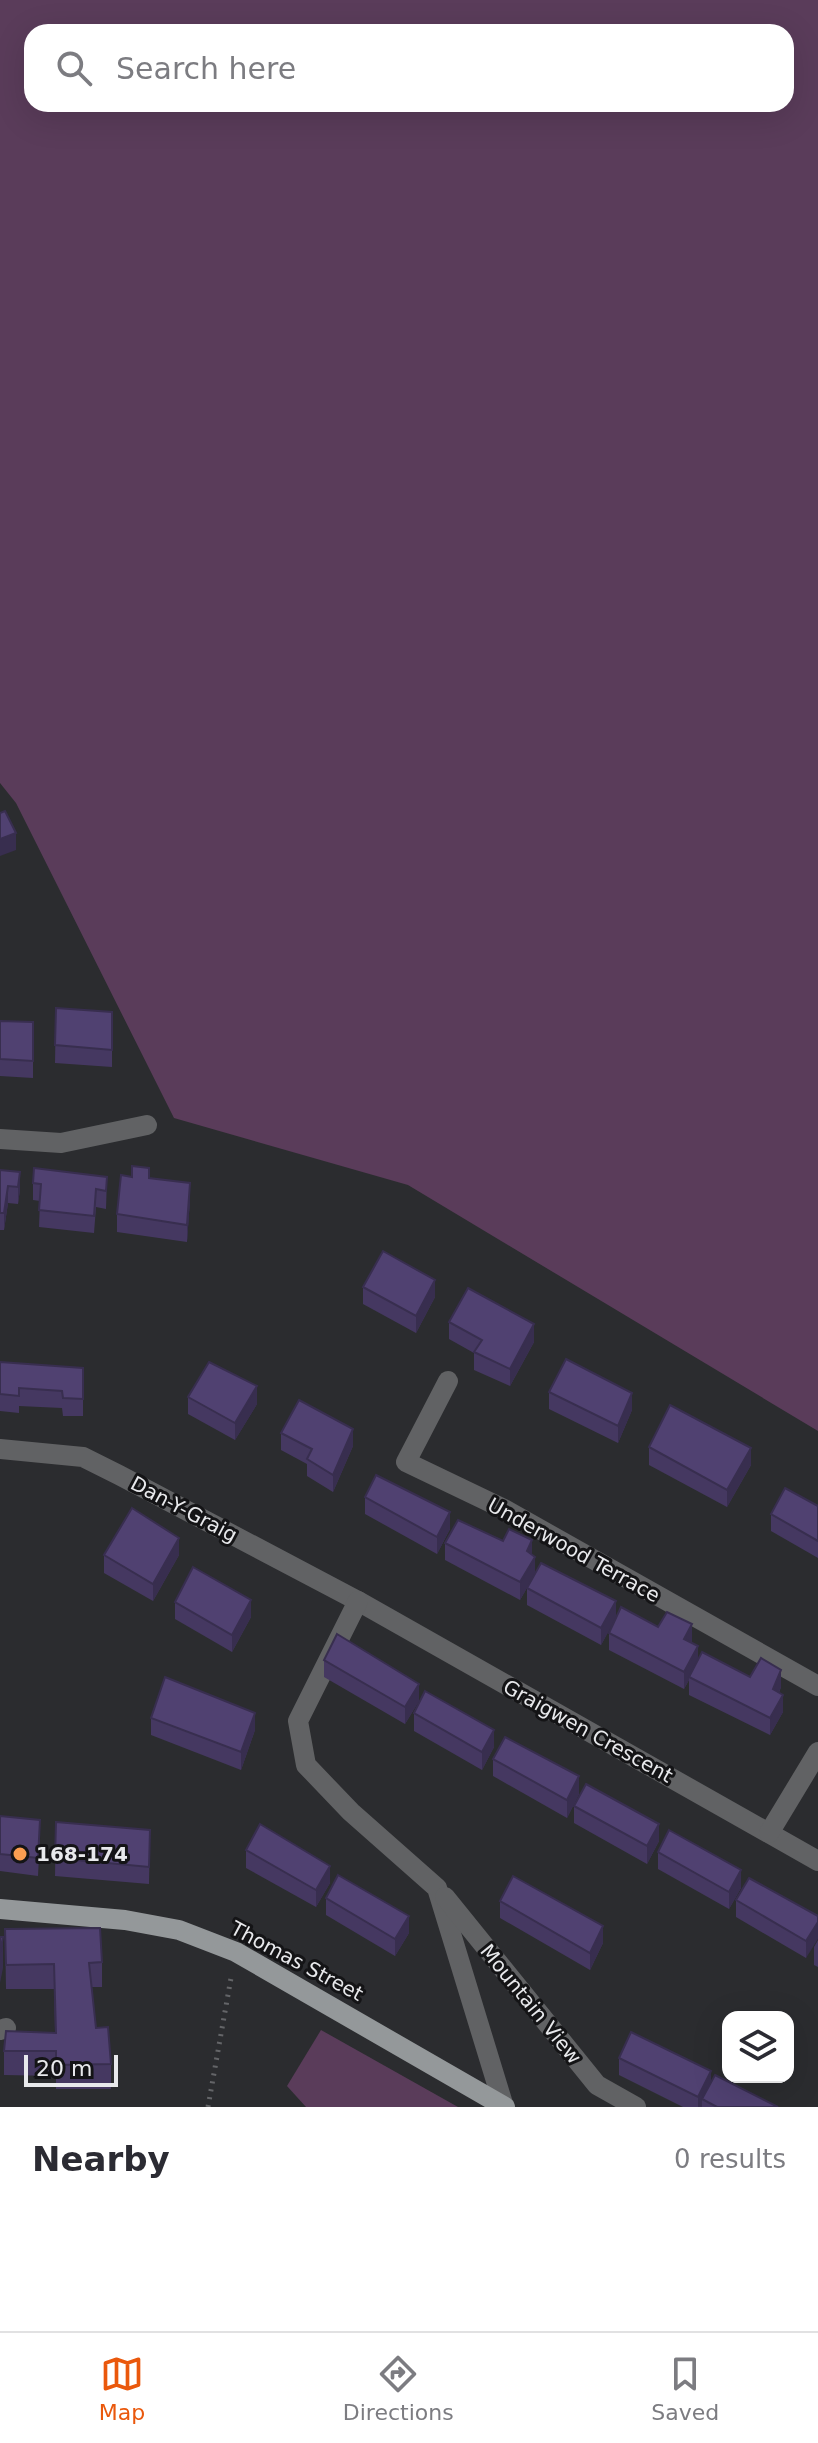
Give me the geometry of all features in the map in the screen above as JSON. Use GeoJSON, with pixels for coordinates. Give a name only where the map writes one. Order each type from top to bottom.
{"type":"FeatureCollection","features":[{"type":"Feature","properties":{"kind":"main road","name":"Thomas Street"},"geometry":{"type":"LineString","coordinates":[[0,1909],[125,1920],[179,1930],[236,1952],[504,2107]]}},
{"type":"Feature","properties":{"kind":"street"},"geometry":{"type":"LineString","coordinates":[[0,1139],[61,1143],[147,1125]]}},
{"type":"Feature","properties":{"kind":"street","name":"Underwood Terrace"},"geometry":{"type":"LineString","coordinates":[[448,1381],[406,1462],[504,1509],[818,1686]]}},
{"type":"Feature","properties":{"kind":"street","name":"Dan-Y-Graig"},"geometry":{"type":"LineString","coordinates":[[0,1449],[83,1457],[358,1601]]}},
{"type":"Feature","properties":{"kind":"street","name":"Graigwen Crescent"},"geometry":{"type":"LineString","coordinates":[[358,1601],[818,1861]]}},
{"type":"Feature","properties":{"kind":"street","name":"Mountain View"},"geometry":{"type":"LineString","coordinates":[[358,1601],[298,1721],[306,1765],[351,1812],[437,1888],[597,2085],[636,2107]]}},
{"type":"Feature","properties":{"kind":"street"},"geometry":{"type":"LineString","coordinates":[[769,1833],[818,1752]]}},
{"type":"Feature","properties":{"kind":"street"},"geometry":{"type":"LineString","coordinates":[[437,1888],[504,2107]]}},
{"type":"Feature","properties":{"kind":"path"},"geometry":{"type":"LineString","coordinates":[[208,2107],[236,1952]]}},
{"type":"Feature","properties":{"kind":"shaded area"},"geometry":{"type":"Polygon","coordinates":[[[0,0],[818,0],[818,1431],[408,1185],[174,1118],[16,803],[0,783],[0,0]]]}},
{"type":"Feature","properties":{"kind":"shaded area"},"geometry":{"type":"Polygon","coordinates":[[[321,2030],[458,2107],[306,2107],[287,2086],[321,2030]]]}},
{"type":"Feature","properties":{"kind":"building"},"geometry":{"type":"Polygon","coordinates":[[[5,811],[16,833],[0,839],[0,813],[5,811]]]}},
{"type":"Feature","properties":{"kind":"building"},"geometry":{"type":"Polygon","coordinates":[[[56,1008],[112,1012],[112,1050],[55,1045],[56,1008]]]}},
{"type":"Feature","properties":{"kind":"building"},"geometry":{"type":"Polygon","coordinates":[[[0,1021],[33,1022],[33,1061],[0,1059],[0,1021]]]}},
{"type":"Feature","properties":{"kind":"building"},"geometry":{"type":"Polygon","coordinates":[[[132,1166],[149,1168],[149,1178],[190,1183],[187,1225],[117,1214],[121,1175],[132,1177],[132,1166]]]}},
{"type":"Feature","properties":{"kind":"building"},"geometry":{"type":"Polygon","coordinates":[[[34,1168],[107,1177],[106,1191],[96,1189],[94,1216],[39,1210],[41,1184],[33,1183],[34,1168]]]}},
{"type":"Feature","properties":{"kind":"building"},"geometry":{"type":"Polygon","coordinates":[[[0,1170],[20,1172],[18,1187],[8,1186],[4,1213],[0,1213],[0,1170]]]}},
{"type":"Feature","properties":{"kind":"building"},"geometry":{"type":"Polygon","coordinates":[[[383,1251],[435,1280],[416,1316],[363,1287],[383,1251]]]}},
{"type":"Feature","properties":{"kind":"building"},"geometry":{"type":"Polygon","coordinates":[[[468,1288],[534,1324],[510,1369],[474,1352],[482,1340],[449,1322],[468,1288]]]}},
{"type":"Feature","properties":{"kind":"building"},"geometry":{"type":"Polygon","coordinates":[[[566,1359],[632,1393],[618,1426],[549,1392],[566,1359]]]}},
{"type":"Feature","properties":{"kind":"building"},"geometry":{"type":"Polygon","coordinates":[[[0,1362],[83,1368],[83,1399],[63,1398],[62,1391],[19,1388],[19,1396],[0,1394],[0,1362]]]}},
{"type":"Feature","properties":{"kind":"building"},"geometry":{"type":"Polygon","coordinates":[[[209,1362],[257,1386],[235,1423],[188,1397],[209,1362]]]}},
{"type":"Feature","properties":{"kind":"building"},"geometry":{"type":"Polygon","coordinates":[[[299,1400],[353,1429],[333,1475],[307,1459],[312,1449],[281,1433],[299,1400]]]}},
{"type":"Feature","properties":{"kind":"building"},"geometry":{"type":"Polygon","coordinates":[[[670,1405],[751,1448],[727,1490],[649,1447],[670,1405]]]}},
{"type":"Feature","properties":{"kind":"building"},"geometry":{"type":"Polygon","coordinates":[[[376,1475],[450,1512],[437,1537],[365,1497],[376,1475]]]}},
{"type":"Feature","properties":{"kind":"building"},"geometry":{"type":"Polygon","coordinates":[[[785,1488],[818,1506],[818,1541],[771,1514],[785,1488]]]}},
{"type":"Feature","properties":{"kind":"building"},"geometry":{"type":"Polygon","coordinates":[[[132,1508],[179,1538],[153,1584],[104,1555],[132,1508]]]}},
{"type":"Feature","properties":{"kind":"building"},"geometry":{"type":"Polygon","coordinates":[[[458,1520],[503,1541],[509,1529],[532,1540],[527,1551],[535,1557],[520,1582],[445,1543],[458,1520]]]}},
{"type":"Feature","properties":{"kind":"building"},"geometry":{"type":"Polygon","coordinates":[[[541,1563],[616,1601],[601,1628],[527,1588],[541,1563]]]}},
{"type":"Feature","properties":{"kind":"building"},"geometry":{"type":"Polygon","coordinates":[[[193,1567],[251,1600],[232,1635],[175,1602],[193,1567]]]}},
{"type":"Feature","properties":{"kind":"building"},"geometry":{"type":"Polygon","coordinates":[[[621,1607],[658,1627],[667,1612],[692,1624],[684,1639],[698,1646],[684,1672],[609,1633],[621,1607]]]}},
{"type":"Feature","properties":{"kind":"building"},"geometry":{"type":"Polygon","coordinates":[[[337,1634],[419,1684],[405,1707],[324,1660],[337,1634]]]}},
{"type":"Feature","properties":{"kind":"building"},"geometry":{"type":"Polygon","coordinates":[[[702,1652],[750,1677],[761,1658],[781,1670],[773,1689],[783,1695],[770,1718],[689,1677],[702,1652]]]}},
{"type":"Feature","properties":{"kind":"building"},"geometry":{"type":"Polygon","coordinates":[[[165,1677],[255,1713],[241,1752],[151,1718],[165,1677]]]}},
{"type":"Feature","properties":{"kind":"building"},"geometry":{"type":"Polygon","coordinates":[[[425,1691],[494,1730],[482,1752],[414,1713],[425,1691]]]}},
{"type":"Feature","properties":{"kind":"building"},"geometry":{"type":"Polygon","coordinates":[[[505,1737],[579,1776],[567,1800],[493,1759],[505,1737]]]}},
{"type":"Feature","properties":{"kind":"building"},"geometry":{"type":"Polygon","coordinates":[[[586,1784],[659,1824],[647,1846],[574,1806],[586,1784]]]}},
{"type":"Feature","properties":{"kind":"building"},"geometry":{"type":"Polygon","coordinates":[[[0,1816],[40,1820],[38,1858],[0,1854],[0,1816]]]}},
{"type":"Feature","properties":{"kind":"building"},"geometry":{"type":"Polygon","coordinates":[[[56,1822],[150,1830],[149,1867],[55,1858],[56,1822]]]}},
{"type":"Feature","properties":{"kind":"building"},"geometry":{"type":"Polygon","coordinates":[[[260,1824],[330,1866],[316,1890],[246,1850],[260,1824]]]}},
{"type":"Feature","properties":{"kind":"building"},"geometry":{"type":"Polygon","coordinates":[[[669,1830],[741,1870],[729,1892],[658,1852],[669,1830]]]}},
{"type":"Feature","properties":{"kind":"building"},"geometry":{"type":"Polygon","coordinates":[[[338,1875],[409,1916],[395,1939],[326,1898],[338,1875]]]}},
{"type":"Feature","properties":{"kind":"building"},"geometry":{"type":"Polygon","coordinates":[[[513,1876],[603,1926],[590,1953],[500,1901],[513,1876]]]}},
{"type":"Feature","properties":{"kind":"building"},"geometry":{"type":"Polygon","coordinates":[[[749,1878],[818,1916],[818,1922],[806,1941],[736,1900],[749,1878]]]}},
{"type":"Feature","properties":{"kind":"building"},"geometry":{"type":"Polygon","coordinates":[[[100,1928],[102,1962],[89,1963],[96,2028],[108,2027],[111,2064],[56,2065],[56,2051],[4,2051],[6,2031],[56,2033],[54,1964],[6,1965],[5,1929],[100,1928]]]}},
{"type":"Feature","properties":{"kind":"building"},"geometry":{"type":"Polygon","coordinates":[[[631,2032],[711,2071],[698,2097],[619,2058],[631,2032]]]}},
{"type":"Feature","properties":{"kind":"building"},"geometry":{"type":"Polygon","coordinates":[[[715,2075],[722,2079],[722,2083],[731,2083],[778,2107],[717,2107],[702,2099],[715,2075]]]}},
{"type":"Feature","properties":{"kind":"place","name":"168-174"},"geometry":{"type":"Point","coordinates":[20,1854]}}]}
